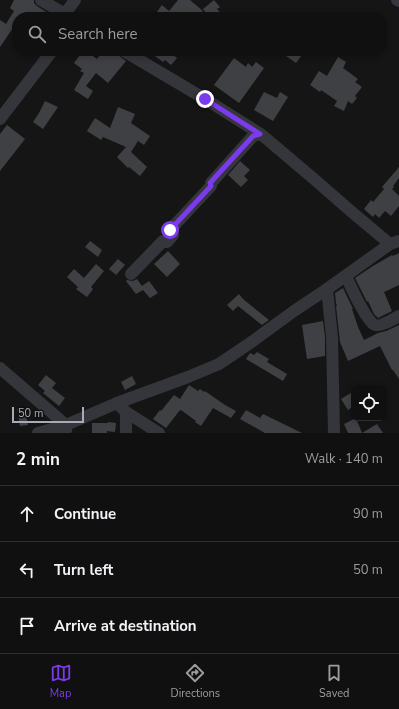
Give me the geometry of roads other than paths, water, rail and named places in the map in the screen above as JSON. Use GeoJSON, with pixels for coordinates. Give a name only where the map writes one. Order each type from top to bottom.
{"type":"FeatureCollection","features":[{"type":"Feature","properties":{"kind":"street"},"geometry":{"type":"LineString","coordinates":[[41,0],[62,12]]}},
{"type":"Feature","properties":{"kind":"street"},"geometry":{"type":"LineString","coordinates":[[69,12],[75,0]]}},
{"type":"Feature","properties":{"kind":"street"},"geometry":{"type":"LineString","coordinates":[[0,119],[48,56]]}},
{"type":"Feature","properties":{"kind":"street"},"geometry":{"type":"LineString","coordinates":[[38,433],[66,429],[117,403],[219,364],[394,242],[260,134],[132,56]]}},
{"type":"Feature","properties":{"kind":"street"},"geometry":{"type":"LineString","coordinates":[[131,274],[163,241],[167,242],[173,235],[170,230],[211,186],[210,183],[253,136],[260,134]]}},
{"type":"Feature","properties":{"kind":"street"},"geometry":{"type":"LineString","coordinates":[[346,276],[370,322],[375,325],[379,325],[399,316]]}},
{"type":"Feature","properties":{"kind":"street"},"geometry":{"type":"LineString","coordinates":[[327,289],[332,338],[334,433]]}},
{"type":"Feature","properties":{"kind":"street"},"geometry":{"type":"LineString","coordinates":[[0,368],[66,429]]}},
{"type":"Feature","properties":{"kind":"street"},"geometry":{"type":"LineString","coordinates":[[117,403],[126,412],[159,433]]}},
{"type":"Feature","properties":{"kind":"street"},"geometry":{"type":"LineString","coordinates":[[126,412],[126,433]]}}]}
